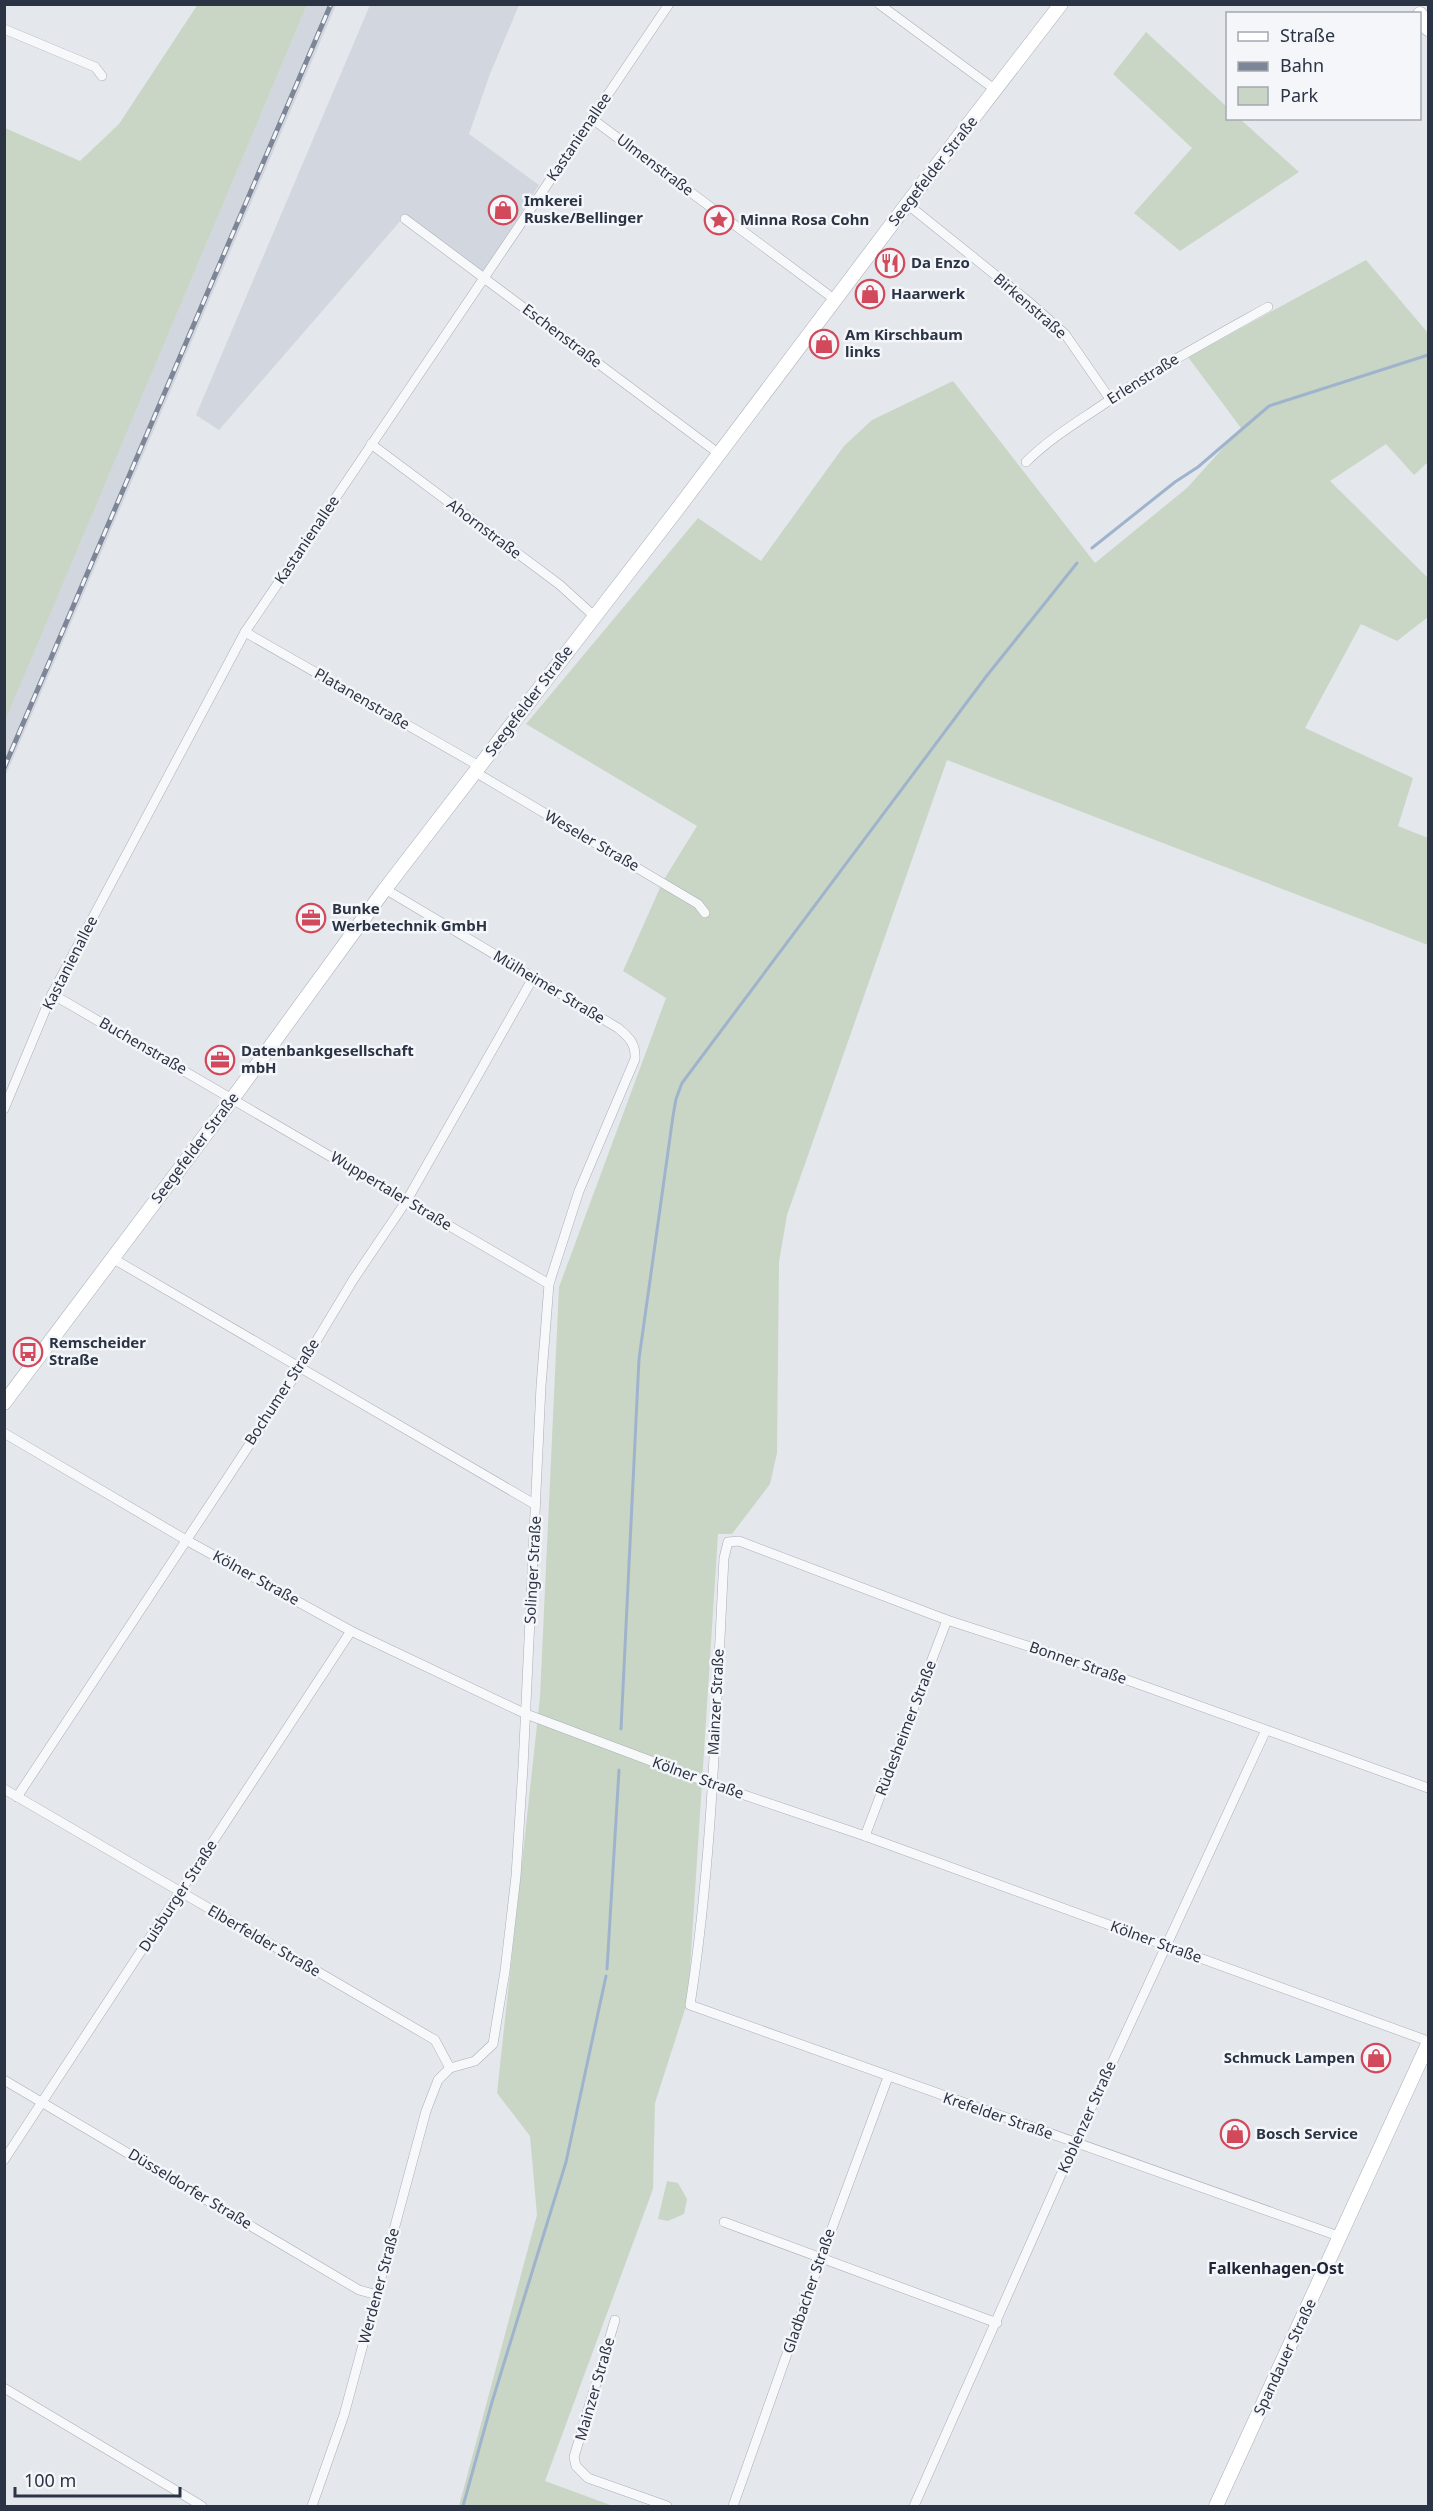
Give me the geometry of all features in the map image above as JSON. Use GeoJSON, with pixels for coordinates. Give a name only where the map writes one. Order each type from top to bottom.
{"type":"FeatureCollection","features":[{"type":"Feature","properties":{"kind":"street","name":"Kastanienallee"},"geometry":{"type":"LineString","coordinates":[[4,1109],[52,994],[245,632],[669,4]]}},
{"type":"Feature","properties":{"kind":"street"},"geometry":{"type":"LineString","coordinates":[[879,4],[997,91]]}},
{"type":"Feature","properties":{"kind":"street","name":"Seegefelder Straße"},"geometry":{"type":"LineString","coordinates":[[4,1403],[233,1098],[385,889],[1062,4]]}},
{"type":"Feature","properties":{"kind":"street"},"geometry":{"type":"LineString","coordinates":[[4,29],[95,68],[102,76]]}},
{"type":"Feature","properties":{"kind":"street","name":"Ulmenstraße"},"geometry":{"type":"LineString","coordinates":[[591,118],[834,300]]}},
{"type":"Feature","properties":{"kind":"street","name":"Birkenstraße"},"geometry":{"type":"LineString","coordinates":[[907,204],[1029,302],[1065,334],[1110,399]]}},
{"type":"Feature","properties":{"kind":"street","name":"Eschenstraße"},"geometry":{"type":"LineString","coordinates":[[405,219],[718,453]]}},
{"type":"Feature","properties":{"kind":"street","name":"Erlenstraße"},"geometry":{"type":"LineString","coordinates":[[1026,462],[1044,444],[1110,399],[1174,359],[1268,307]]}},
{"type":"Feature","properties":{"kind":"street","name":"Ahornstraße"},"geometry":{"type":"LineString","coordinates":[[371,444],[560,585],[594,616]]}},
{"type":"Feature","properties":{"kind":"street","name":"Platanenstraße"},"geometry":{"type":"LineString","coordinates":[[245,632],[477,769]]}},
{"type":"Feature","properties":{"kind":"street","name":"Weseler Straße"},"geometry":{"type":"LineString","coordinates":[[477,769],[698,904],[705,913]]}},
{"type":"Feature","properties":{"kind":"street","name":"Mülheimer Straße"},"geometry":{"type":"LineString","coordinates":[[385,889],[618,1028],[629,1037],[636,1049],[635,1059]]}},
{"type":"Feature","properties":{"kind":"street","name":"Bochumer Straße"},"geometry":{"type":"LineString","coordinates":[[17,1797],[300,1368],[353,1280],[407,1200],[533,978]]}},
{"type":"Feature","properties":{"kind":"street","name":"Buchenstraße"},"geometry":{"type":"LineString","coordinates":[[52,994],[233,1098]]}},
{"type":"Feature","properties":{"kind":"street","name":"Solinger Straße"},"geometry":{"type":"LineString","coordinates":[[450,2068],[475,2061],[493,2044],[505,1971],[516,1876],[541,1386],[549,1284],[579,1191],[635,1059]]}},
{"type":"Feature","properties":{"kind":"street","name":"Wuppertaler Straße"},"geometry":{"type":"LineString","coordinates":[[233,1098],[549,1284]]}},
{"type":"Feature","properties":{"kind":"street"},"geometry":{"type":"LineString","coordinates":[[112,1258],[536,1505]]}},
{"type":"Feature","properties":{"kind":"street","name":"Kölner Straße"},"geometry":{"type":"LineString","coordinates":[[4,1433],[186,1540],[351,1631],[526,1714],[712,1784],[865,1836],[1428,2042]]}},
{"type":"Feature","properties":{"kind":"street","name":"Bonner Straße"},"geometry":{"type":"LineString","coordinates":[[728,1542],[739,1541],[947,1620],[1077,1662],[1428,1788]]}},
{"type":"Feature","properties":{"kind":"street","name":"Mainzer Straße"},"geometry":{"type":"LineString","coordinates":[[690,2005],[700,1938],[712,1784],[724,1558],[728,1542]]}},
{"type":"Feature","properties":{"kind":"street","name":"Rüdesheimer Straße"},"geometry":{"type":"LineString","coordinates":[[865,1836],[947,1620]]}},
{"type":"Feature","properties":{"kind":"street","name":"Duisburger Straße"},"geometry":{"type":"LineString","coordinates":[[4,2160],[351,1631]]}},
{"type":"Feature","properties":{"kind":"street","name":"Koblenzer Straße"},"geometry":{"type":"LineString","coordinates":[[914,2506],[1075,2143],[1266,1730]]}},
{"type":"Feature","properties":{"kind":"street","name":"Elberfelder Straße"},"geometry":{"type":"LineString","coordinates":[[4,1789],[435,2040],[450,2068]]}},
{"type":"Feature","properties":{"kind":"street","name":"Krefelder Straße"},"geometry":{"type":"LineString","coordinates":[[690,2005],[1341,2237]]}},
{"type":"Feature","properties":{"kind":"street","name":"Spandauer Straße"},"geometry":{"type":"LineString","coordinates":[[1216,2506],[1341,2237],[1428,2042]]}},
{"type":"Feature","properties":{"kind":"street","name":"Werdener Straße"},"geometry":{"type":"LineString","coordinates":[[312,2506],[344,2415],[426,2111],[438,2080],[450,2068]]}},
{"type":"Feature","properties":{"kind":"street","name":"Gladbacher Straße"},"geometry":{"type":"LineString","coordinates":[[733,2506],[888,2077]]}},
{"type":"Feature","properties":{"kind":"street","name":"Düsseldorfer Straße"},"geometry":{"type":"LineString","coordinates":[[4,2080],[359,2290],[377,2295]]}},
{"type":"Feature","properties":{"kind":"street"},"geometry":{"type":"LineString","coordinates":[[724,2222],[997,2323]]}},
{"type":"Feature","properties":{"kind":"street","name":"Mainzer Straße"},"geometry":{"type":"LineString","coordinates":[[615,2320],[574,2457],[576,2466],[588,2478],[667,2506]]}},
{"type":"Feature","properties":{"kind":"street"},"geometry":{"type":"LineString","coordinates":[[4,2388],[202,2506]]}},
{"type":"Feature","properties":{"kind":"shaded area"},"geometry":{"type":"Polygon","coordinates":[[[307,5],[336,5],[5,777],[5,720],[307,5]]]}},
{"type":"Feature","properties":{"kind":"shaded area"},"geometry":{"type":"Polygon","coordinates":[[[370,5],[519,5],[490,74],[469,134],[539,185],[482,274],[402,219],[219,430],[196,415],[370,5]]]}},
{"type":"Feature","properties":{"kind":"green space"},"geometry":{"type":"Polygon","coordinates":[[[198,4],[307,5],[5,721],[5,128],[80,161],[119,124],[198,4]]]}},
{"type":"Feature","properties":{"kind":"green space"},"geometry":{"type":"Polygon","coordinates":[[[1146,32],[1226,106],[1226,120],[1241,120],[1299,172],[1180,251],[1134,213],[1192,148],[1113,74],[1146,32]]]}},
{"type":"Feature","properties":{"kind":"green space"},"geometry":{"type":"Polygon","coordinates":[[[1366,260],[1428,333],[1428,462],[1414,475],[1386,444],[1330,481],[1428,578],[1428,617],[1397,641],[1361,624],[1305,728],[1413,778],[1398,826],[1428,838],[1428,945],[947,760],[787,1215],[779,1262],[777,1453],[770,1484],[732,1534],[718,1534],[688,2000],[655,2103],[653,2189],[545,2481],[613,2506],[459,2506],[537,2215],[530,2136],[497,2093],[540,1697],[559,1287],[666,998],[623,971],[663,881],[697,826],[526,724],[698,518],[761,561],[844,446],[872,420],[953,381],[1095,563],[1187,488],[1241,428],[1188,357],[1366,260]]]}},
{"type":"Feature","properties":{"kind":"green space"},"geometry":{"type":"Polygon","coordinates":[[[667,2181],[678,2183],[687,2199],[684,2214],[668,2221],[658,2219],[667,2181]]]}},
{"type":"Feature","properties":{"kind":"waterway"},"geometry":{"type":"LineString","coordinates":[[1092,548],[1175,482],[1198,467],[1269,406],[1428,355]]}},
{"type":"Feature","properties":{"kind":"waterway"},"geometry":{"type":"LineString","coordinates":[[621,1729],[639,1359],[673,1116],[682,1083],[985,678],[1077,563]]}},
{"type":"Feature","properties":{"kind":"waterway"},"geometry":{"type":"LineString","coordinates":[[607,1969],[619,1770]]}},
{"type":"Feature","properties":{"kind":"waterway"},"geometry":{"type":"LineString","coordinates":[[463,2506],[492,2402],[566,2162],[606,1976]]}},
{"type":"Feature","properties":{"kind":"railway"},"geometry":{"type":"LineString","coordinates":[[4,768],[331,4]]}},
{"type":"Feature","properties":{"kind":"place","name":"Imkerei Ruske/Bellinger"},"geometry":{"type":"Point","coordinates":[503,210]}},
{"type":"Feature","properties":{"kind":"place","name":"Minna Rosa Cohn"},"geometry":{"type":"Point","coordinates":[719,220]}},
{"type":"Feature","properties":{"kind":"place","name":"Da Enzo"},"geometry":{"type":"Point","coordinates":[890,263]}},
{"type":"Feature","properties":{"kind":"place","name":"Haarwerk"},"geometry":{"type":"Point","coordinates":[870,294]}},
{"type":"Feature","properties":{"kind":"place","name":"Am Kirschbaum links"},"geometry":{"type":"Point","coordinates":[824,344]}},
{"type":"Feature","properties":{"kind":"place","name":"Bunke Werbetechnik GmbH"},"geometry":{"type":"Point","coordinates":[311,918]}},
{"type":"Feature","properties":{"kind":"place","name":"Datenbankgesellschaft mbH"},"geometry":{"type":"Point","coordinates":[220,1060]}},
{"type":"Feature","properties":{"kind":"place","name":"Remscheider Straße"},"geometry":{"type":"Point","coordinates":[28,1352]}},
{"type":"Feature","properties":{"kind":"place","name":"Schmuck Lampen"},"geometry":{"type":"Point","coordinates":[1376,2058]}},
{"type":"Feature","properties":{"kind":"place","name":"Bosch Service"},"geometry":{"type":"Point","coordinates":[1235,2134]}},
{"type":"Feature","properties":{"kind":"district","name":"Falkenhagen-Ost"},"geometry":{"type":"Point","coordinates":[1276,2268]}}]}
